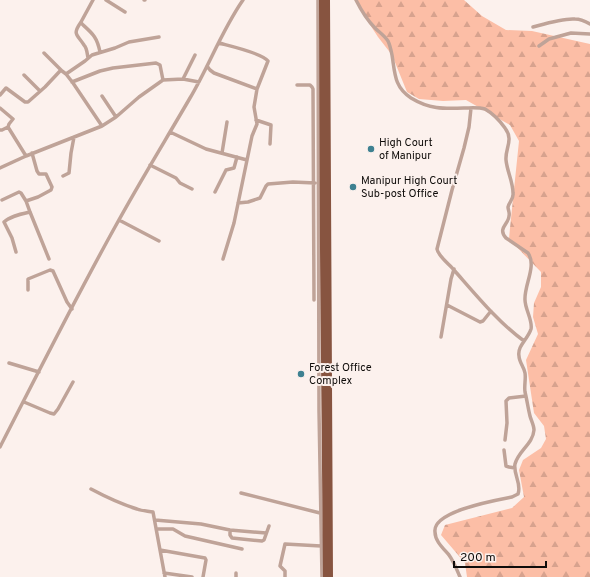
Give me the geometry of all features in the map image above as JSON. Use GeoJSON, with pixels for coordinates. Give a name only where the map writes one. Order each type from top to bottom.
{"type":"FeatureCollection","features":[{"type":"Feature","properties":{"kind":"highway"},"geometry":{"type":"LineString","coordinates":[[322,0],[326,577]]}},
{"type":"Feature","properties":{"kind":"highway"},"geometry":{"type":"LineString","coordinates":[[326,0],[330,577]]}},
{"type":"Feature","properties":{"kind":"street"},"geometry":{"type":"LineString","coordinates":[[88,58],[86,47],[76,34],[76,29],[93,0]]}},
{"type":"Feature","properties":{"kind":"street"},"geometry":{"type":"LineString","coordinates":[[106,0],[125,12]]}},
{"type":"Feature","properties":{"kind":"street"},"geometry":{"type":"LineString","coordinates":[[0,447],[119,220],[199,82],[243,0]]}},
{"type":"Feature","properties":{"kind":"street"},"geometry":{"type":"LineString","coordinates":[[318,0],[320,513],[322,577]]}},
{"type":"Feature","properties":{"kind":"street"},"geometry":{"type":"LineString","coordinates":[[356,0],[369,21],[388,41],[391,48],[397,83],[400,89],[414,100],[436,108],[482,108],[490,113],[505,129],[509,137],[509,146],[506,159],[512,183],[513,195],[508,206],[508,212],[510,215],[503,232],[506,238],[528,253],[531,260],[530,275],[526,286],[525,300],[532,324],[531,329],[518,354],[525,372],[526,396],[534,431],[533,435],[516,460],[515,468],[519,486],[518,494],[512,497],[468,507],[450,514],[443,518],[435,528],[435,535],[451,559],[460,577]]}},
{"type":"Feature","properties":{"kind":"street"},"geometry":{"type":"LineString","coordinates":[[533,27],[573,19],[590,24]]}},
{"type":"Feature","properties":{"kind":"street"},"geometry":{"type":"LineString","coordinates":[[81,22],[95,36],[100,52]]}},
{"type":"Feature","properties":{"kind":"street"},"geometry":{"type":"LineString","coordinates":[[539,46],[547,40],[571,33],[590,34]]}},
{"type":"Feature","properties":{"kind":"street"},"geometry":{"type":"LineString","coordinates":[[66,74],[92,55],[129,42],[159,37]]}},
{"type":"Feature","properties":{"kind":"street"},"geometry":{"type":"LineString","coordinates":[[219,43],[246,50],[267,59],[268,61],[257,89],[254,107],[257,124],[252,136],[234,223],[223,259]]}},
{"type":"Feature","properties":{"kind":"street"},"geometry":{"type":"LineString","coordinates":[[44,53],[66,74],[102,126]]}},
{"type":"Feature","properties":{"kind":"street"},"geometry":{"type":"LineString","coordinates":[[183,79],[195,55]]}},
{"type":"Feature","properties":{"kind":"street"},"geometry":{"type":"LineString","coordinates":[[72,82],[100,71],[113,68],[156,63],[160,64],[163,80]]}},
{"type":"Feature","properties":{"kind":"street"},"geometry":{"type":"LineString","coordinates":[[207,66],[214,73],[257,89]]}},
{"type":"Feature","properties":{"kind":"street"},"geometry":{"type":"LineString","coordinates":[[0,95],[6,88],[26,102],[30,101],[60,71],[62,71]]}},
{"type":"Feature","properties":{"kind":"street"},"geometry":{"type":"LineString","coordinates":[[24,75],[40,91]]}},
{"type":"Feature","properties":{"kind":"street"},"geometry":{"type":"LineString","coordinates":[[0,168],[32,153],[102,126],[116,117],[139,97],[163,80],[183,79],[199,82]]}},
{"type":"Feature","properties":{"kind":"street"},"geometry":{"type":"LineString","coordinates":[[296,85],[312,86],[313,90],[314,300]]}},
{"type":"Feature","properties":{"kind":"street"},"geometry":{"type":"LineString","coordinates":[[102,96],[116,117]]}},
{"type":"Feature","properties":{"kind":"street"},"geometry":{"type":"LineString","coordinates":[[0,108],[13,119],[8,127],[0,130]]}},
{"type":"Feature","properties":{"kind":"street"},"geometry":{"type":"LineString","coordinates":[[470,108],[470,121],[466,140],[438,249],[439,254],[491,311],[524,341]]}},
{"type":"Feature","properties":{"kind":"street"},"geometry":{"type":"LineString","coordinates":[[256,120],[271,125],[270,144]]}},
{"type":"Feature","properties":{"kind":"street"},"geometry":{"type":"LineString","coordinates":[[222,153],[227,122]]}},
{"type":"Feature","properties":{"kind":"street"},"geometry":{"type":"LineString","coordinates":[[8,127],[26,156]]}},
{"type":"Feature","properties":{"kind":"street"},"geometry":{"type":"LineString","coordinates":[[170,132],[206,149],[247,160]]}},
{"type":"Feature","properties":{"kind":"street"},"geometry":{"type":"LineString","coordinates":[[62,176],[69,173],[74,137]]}},
{"type":"Feature","properties":{"kind":"street"},"geometry":{"type":"LineString","coordinates":[[26,201],[51,190],[52,188],[46,174],[38,173],[32,153]]}},
{"type":"Feature","properties":{"kind":"street"},"geometry":{"type":"LineString","coordinates":[[215,192],[226,170],[234,168],[237,157]]}},
{"type":"Feature","properties":{"kind":"street"},"geometry":{"type":"LineString","coordinates":[[150,165],[176,178],[180,183],[192,189]]}},
{"type":"Feature","properties":{"kind":"street"},"geometry":{"type":"LineString","coordinates":[[238,202],[248,202],[260,198],[268,184],[293,182],[318,183]]}},
{"type":"Feature","properties":{"kind":"street"},"geometry":{"type":"LineString","coordinates":[[2,200],[20,192],[26,201],[49,259]]}},
{"type":"Feature","properties":{"kind":"street"},"geometry":{"type":"LineString","coordinates":[[16,252],[12,238],[4,222],[18,215],[30,212]]}},
{"type":"Feature","properties":{"kind":"street"},"geometry":{"type":"LineString","coordinates":[[119,220],[159,241]]}},
{"type":"Feature","properties":{"kind":"street"},"geometry":{"type":"LineString","coordinates":[[441,337],[454,269]]}},
{"type":"Feature","properties":{"kind":"street"},"geometry":{"type":"LineString","coordinates":[[28,290],[28,279],[50,270],[53,271],[67,302],[72,309]]}},
{"type":"Feature","properties":{"kind":"street"},"geometry":{"type":"LineString","coordinates":[[446,306],[480,322],[483,321],[491,311]]}},
{"type":"Feature","properties":{"kind":"street"},"geometry":{"type":"LineString","coordinates":[[8,362],[39,372]]}},
{"type":"Feature","properties":{"kind":"street"},"geometry":{"type":"LineString","coordinates":[[24,402],[54,414],[73,382]]}},
{"type":"Feature","properties":{"kind":"street"},"geometry":{"type":"LineString","coordinates":[[505,440],[507,423],[506,401],[509,398],[526,396]]}},
{"type":"Feature","properties":{"kind":"street"},"geometry":{"type":"LineString","coordinates":[[504,450],[506,466],[515,468]]}},
{"type":"Feature","properties":{"kind":"street"},"geometry":{"type":"LineString","coordinates":[[91,489],[106,498],[139,510],[151,511],[155,520],[164,575],[192,577]]}},
{"type":"Feature","properties":{"kind":"street"},"geometry":{"type":"LineString","coordinates":[[241,493],[320,513]]}},
{"type":"Feature","properties":{"kind":"street"},"geometry":{"type":"LineString","coordinates":[[155,520],[201,524],[230,530],[266,533]]}},
{"type":"Feature","properties":{"kind":"street"},"geometry":{"type":"LineString","coordinates":[[230,530],[231,537],[236,539],[262,541],[264,540],[269,526]]}},
{"type":"Feature","properties":{"kind":"street"},"geometry":{"type":"LineString","coordinates":[[156,529],[173,529],[185,536],[242,549]]}},
{"type":"Feature","properties":{"kind":"street"},"geometry":{"type":"LineString","coordinates":[[285,577],[285,570],[280,566],[285,544],[321,546]]}},
{"type":"Feature","properties":{"kind":"street"},"geometry":{"type":"LineString","coordinates":[[160,550],[205,558],[206,560],[203,577]]}},
{"type":"Feature","properties":{"kind":"green space"},"geometry":{"type":"Polygon","coordinates":[[[357,0],[464,0],[482,16],[506,30],[532,31],[590,44],[590,577],[467,577],[465,563],[441,535],[445,525],[512,508],[524,497],[519,470],[523,460],[541,448],[546,439],[544,426],[534,413],[526,360],[538,334],[533,317],[534,303],[541,287],[541,272],[509,239],[519,141],[510,125],[466,100],[443,101],[419,99],[407,92],[392,55],[361,11],[357,0]]]}},
{"type":"Feature","properties":{"kind":"place","name":"High Court of Manipur"},"geometry":{"type":"Point","coordinates":[371,149]}},
{"type":"Feature","properties":{"kind":"place","name":"Manipur High Court Sub-post Office"},"geometry":{"type":"Point","coordinates":[353,187]}},
{"type":"Feature","properties":{"kind":"place","name":"Forest Office Complex"},"geometry":{"type":"Point","coordinates":[301,374]}}]}
